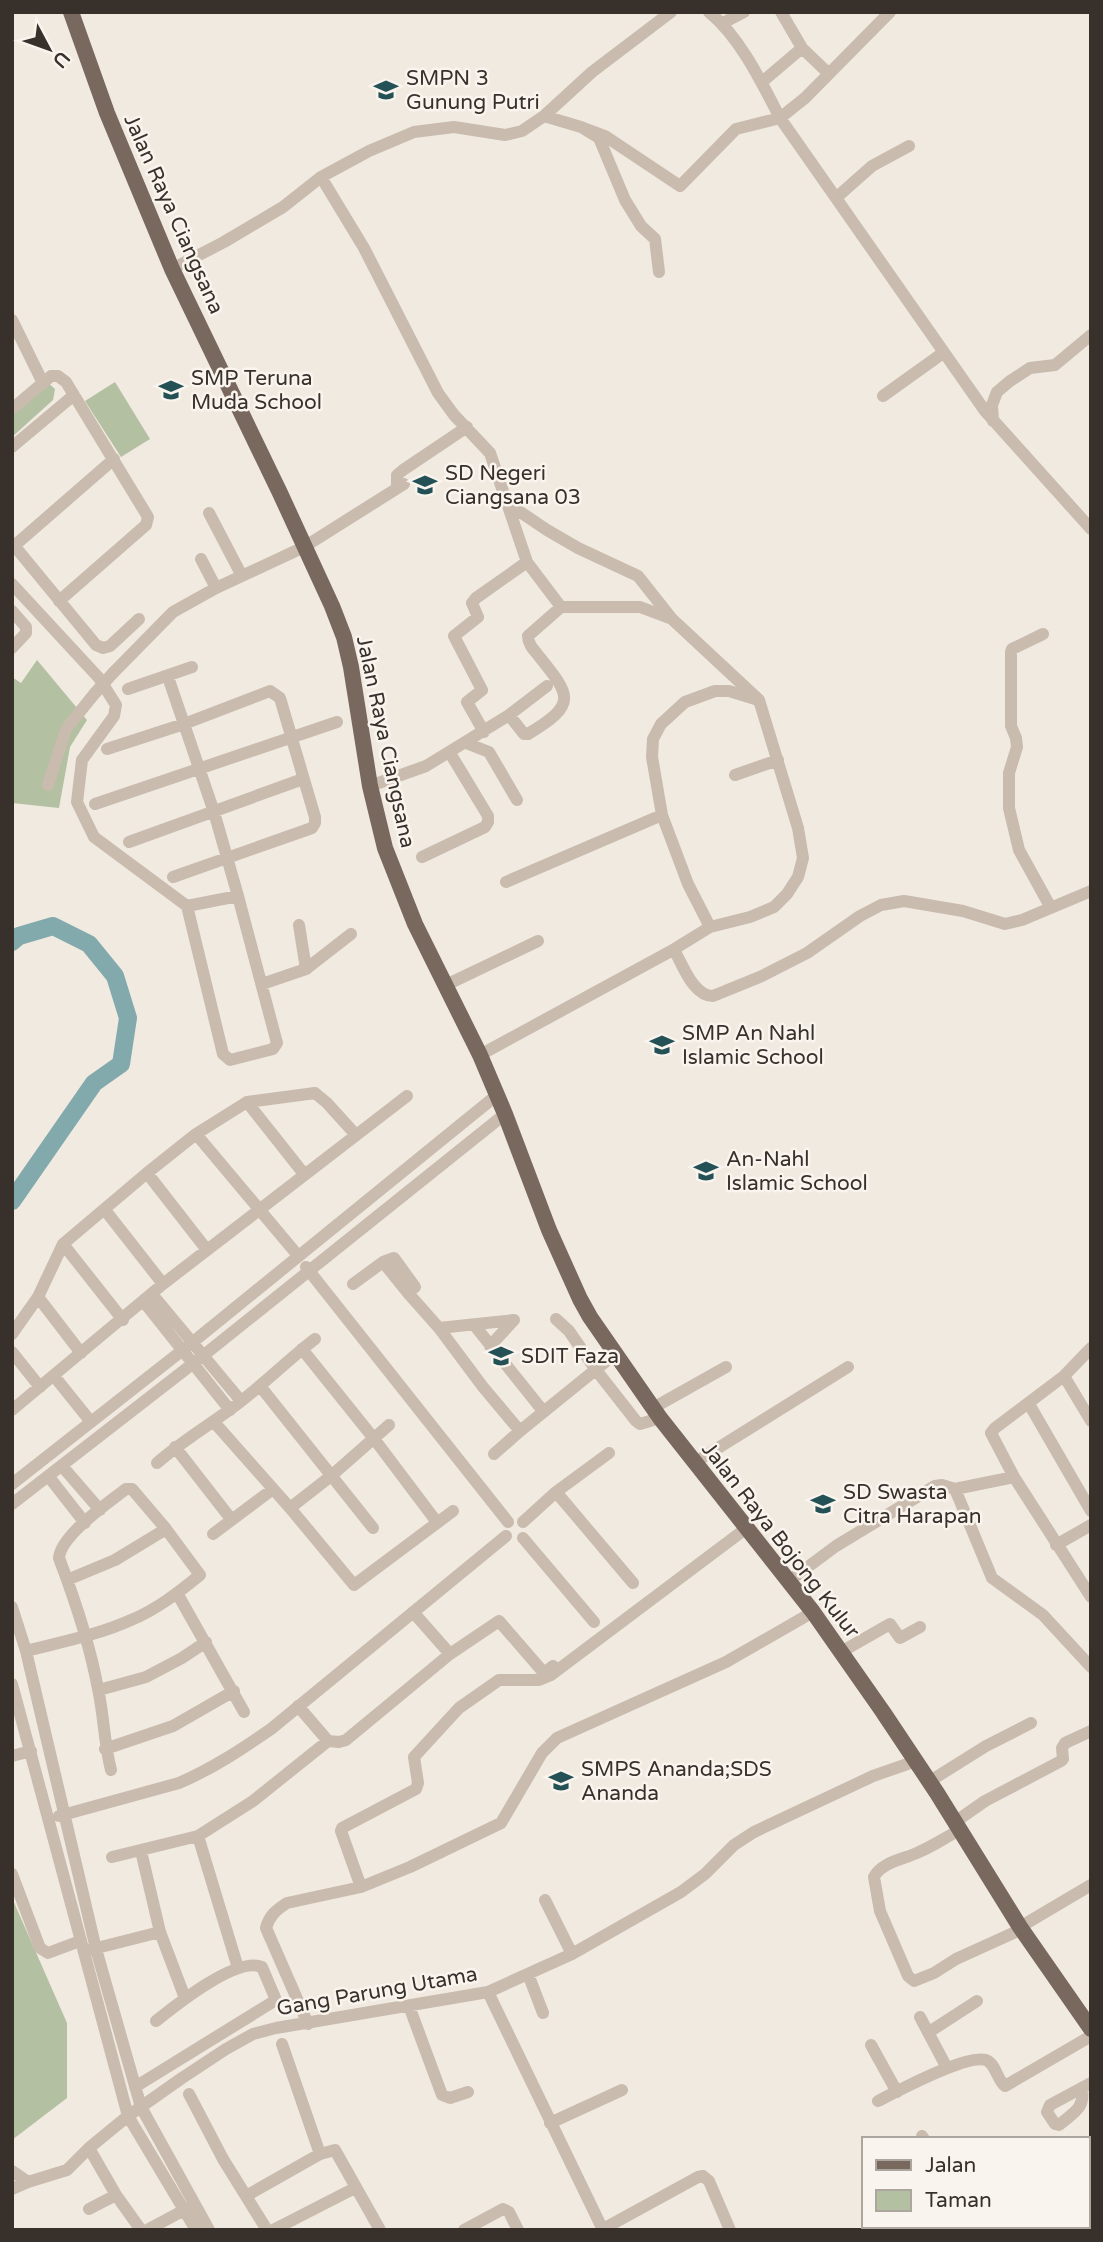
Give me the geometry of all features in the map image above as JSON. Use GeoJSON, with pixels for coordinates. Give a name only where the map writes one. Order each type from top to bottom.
{"type":"FeatureCollection","features":[{"type":"Feature","properties":{"kind":"main road","name":"Jalan Raya Ciangsana"},"geometry":{"type":"LineString","coordinates":[[71,12],[107,113],[173,269],[332,606],[344,637],[351,667],[376,818],[391,867],[415,924],[480,1055]]}},
{"type":"Feature","properties":{"kind":"main road","name":"Jalan Raya Bojong Kulur"},"geometry":{"type":"LineString","coordinates":[[480,1055],[549,1230],[590,1317],[656,1413],[813,1612],[930,1781],[1021,1928],[1091,2029]]}},
{"type":"Feature","properties":{"kind":"street"},"geometry":{"type":"LineString","coordinates":[[173,269],[283,206],[321,177],[369,151],[414,132],[454,127],[505,135],[522,131],[544,116],[592,72],[671,12]]}},
{"type":"Feature","properties":{"kind":"street"},"geometry":{"type":"LineString","coordinates":[[709,12],[723,23],[762,82],[780,118],[993,421],[1091,529]]}},
{"type":"Feature","properties":{"kind":"street"},"geometry":{"type":"LineString","coordinates":[[723,23],[744,12]]}},
{"type":"Feature","properties":{"kind":"street"},"geometry":{"type":"LineString","coordinates":[[781,12],[802,48],[828,73]]}},
{"type":"Feature","properties":{"kind":"street"},"geometry":{"type":"LineString","coordinates":[[544,116],[605,136],[680,186],[736,129],[780,118],[805,98],[890,12]]}},
{"type":"Feature","properties":{"kind":"street"},"geometry":{"type":"LineString","coordinates":[[762,82],[802,48]]}},
{"type":"Feature","properties":{"kind":"street"},"geometry":{"type":"LineString","coordinates":[[581,127],[599,138],[625,200],[641,226],[655,239],[659,272]]}},
{"type":"Feature","properties":{"kind":"street"},"geometry":{"type":"LineString","coordinates":[[837,197],[872,166],[909,146]]}},
{"type":"Feature","properties":{"kind":"street"},"geometry":{"type":"LineString","coordinates":[[321,177],[364,248],[438,393],[489,453],[527,562],[561,607]]}},
{"type":"Feature","properties":{"kind":"street"},"geometry":{"type":"LineString","coordinates":[[12,320],[43,383]]}},
{"type":"Feature","properties":{"kind":"street"},"geometry":{"type":"LineString","coordinates":[[993,421],[992,405],[997,392],[1030,368],[1055,365],[1091,335]]}},
{"type":"Feature","properties":{"kind":"street"},"geometry":{"type":"LineString","coordinates":[[883,396],[943,353]]}},
{"type":"Feature","properties":{"kind":"street"},"geometry":{"type":"LineString","coordinates":[[12,409],[51,376],[58,376],[66,382],[148,517],[146,526],[59,601]]}},
{"type":"Feature","properties":{"kind":"street"},"geometry":{"type":"LineString","coordinates":[[12,447],[74,395]]}},
{"type":"Feature","properties":{"kind":"street"},"geometry":{"type":"LineString","coordinates":[[48,785],[66,729],[113,673],[173,612],[216,588],[304,547],[401,486],[397,475],[467,427]]}},
{"type":"Feature","properties":{"kind":"street"},"geometry":{"type":"LineString","coordinates":[[114,458],[13,545],[96,645],[103,648],[110,646],[139,619]]}},
{"type":"Feature","properties":{"kind":"street"},"geometry":{"type":"LineString","coordinates":[[480,1055],[674,950],[710,927],[750,917],[774,907],[798,877],[803,858],[798,828],[759,700],[672,619],[638,576],[578,548],[507,503]]}},
{"type":"Feature","properties":{"kind":"street"},"geometry":{"type":"LineString","coordinates":[[209,513],[242,576]]}},
{"type":"Feature","properties":{"kind":"street"},"geometry":{"type":"LineString","coordinates":[[201,559],[216,588]]}},
{"type":"Feature","properties":{"kind":"street"},"geometry":{"type":"LineString","coordinates":[[484,732],[467,702],[482,690],[454,636],[478,617],[472,603],[476,598],[527,562]]}},
{"type":"Feature","properties":{"kind":"street"},"geometry":{"type":"LineString","coordinates":[[12,584],[99,678],[116,705],[114,716],[82,760],[77,802],[94,837],[187,906],[223,1054],[230,1060],[273,1049],[277,1043],[228,858],[168,677]]}},
{"type":"Feature","properties":{"kind":"street"},"geometry":{"type":"LineString","coordinates":[[509,715],[524,734],[528,734],[562,711],[565,702],[560,683],[528,642],[528,636],[561,607],[640,607],[672,619]]}},
{"type":"Feature","properties":{"kind":"street"},"geometry":{"type":"LineString","coordinates":[[12,611],[26,627],[26,633],[12,648]]}},
{"type":"Feature","properties":{"kind":"street"},"geometry":{"type":"LineString","coordinates":[[1043,634],[1012,649],[1011,652],[1011,726],[1017,747],[1009,773],[1009,808],[1019,850],[1051,908]]}},
{"type":"Feature","properties":{"kind":"street"},"geometry":{"type":"LineString","coordinates":[[128,689],[192,667]]}},
{"type":"Feature","properties":{"kind":"street"},"geometry":{"type":"LineString","coordinates":[[370,786],[426,766],[450,753],[547,687]]}},
{"type":"Feature","properties":{"kind":"street"},"geometry":{"type":"LineString","coordinates":[[107,748],[184,724],[270,691],[280,698],[315,823],[312,828],[173,877]]}},
{"type":"Feature","properties":{"kind":"street"},"geometry":{"type":"LineString","coordinates":[[710,927],[688,884],[662,814],[652,757],[653,739],[661,724],[685,702],[715,691],[729,691],[759,700]]}},
{"type":"Feature","properties":{"kind":"street"},"geometry":{"type":"LineString","coordinates":[[95,804],[337,722]]}},
{"type":"Feature","properties":{"kind":"street"},"geometry":{"type":"LineString","coordinates":[[466,743],[489,752],[517,800]]}},
{"type":"Feature","properties":{"kind":"street"},"geometry":{"type":"LineString","coordinates":[[422,857],[485,827],[488,822],[488,816],[450,753]]}},
{"type":"Feature","properties":{"kind":"street"},"geometry":{"type":"LineString","coordinates":[[734,775],[778,760]]}},
{"type":"Feature","properties":{"kind":"street"},"geometry":{"type":"LineString","coordinates":[[129,842],[303,779]]}},
{"type":"Feature","properties":{"kind":"street"},"geometry":{"type":"LineString","coordinates":[[506,882],[662,814]]}},
{"type":"Feature","properties":{"kind":"street"},"geometry":{"type":"LineString","coordinates":[[674,950],[696,988],[707,996],[713,996],[762,976],[807,953],[880,905],[904,901],[963,911],[1005,924],[1022,920],[1091,891]]}},
{"type":"Feature","properties":{"kind":"street"},"geometry":{"type":"LineString","coordinates":[[187,906],[238,896]]}},
{"type":"Feature","properties":{"kind":"street"},"geometry":{"type":"LineString","coordinates":[[299,925],[306,969]]}},
{"type":"Feature","properties":{"kind":"street"},"geometry":{"type":"LineString","coordinates":[[261,984],[306,969],[351,934]]}},
{"type":"Feature","properties":{"kind":"street"},"geometry":{"type":"LineString","coordinates":[[446,985],[538,940]]}},
{"type":"Feature","properties":{"kind":"street"},"geometry":{"type":"LineString","coordinates":[[12,1334],[38,1297],[63,1244],[148,1172],[197,1134],[247,1101],[315,1093],[320,1095],[356,1135]]}},
{"type":"Feature","properties":{"kind":"street"},"geometry":{"type":"LineString","coordinates":[[12,1484],[182,1351],[497,1095]]}},
{"type":"Feature","properties":{"kind":"street"},"geometry":{"type":"LineString","coordinates":[[12,1410],[163,1284],[407,1096]]}},
{"type":"Feature","properties":{"kind":"street"},"geometry":{"type":"LineString","coordinates":[[247,1101],[304,1174]]}},
{"type":"Feature","properties":{"kind":"street"},"geometry":{"type":"LineString","coordinates":[[12,1504],[204,1356],[505,1114]]}},
{"type":"Feature","properties":{"kind":"street"},"geometry":{"type":"LineString","coordinates":[[197,1134],[297,1255],[509,1522]]}},
{"type":"Feature","properties":{"kind":"street"},"geometry":{"type":"LineString","coordinates":[[148,1172],[207,1250]]}},
{"type":"Feature","properties":{"kind":"street"},"geometry":{"type":"LineString","coordinates":[[105,1210],[163,1284]]}},
{"type":"Feature","properties":{"kind":"street"},"geometry":{"type":"LineString","coordinates":[[63,1244],[123,1320]]}},
{"type":"Feature","properties":{"kind":"street"},"geometry":{"type":"LineString","coordinates":[[353,1284],[383,1262],[394,1258],[415,1287],[408,1293],[520,1431]]}},
{"type":"Feature","properties":{"kind":"street"},"geometry":{"type":"LineString","coordinates":[[38,1297],[81,1353]]}},
{"type":"Feature","properties":{"kind":"street"},"geometry":{"type":"LineString","coordinates":[[148,1298],[193,1342],[241,1401]]}},
{"type":"Feature","properties":{"kind":"street"},"geometry":{"type":"LineString","coordinates":[[148,1298],[182,1351],[230,1410]]}},
{"type":"Feature","properties":{"kind":"street"},"geometry":{"type":"LineString","coordinates":[[439,1328],[514,1320],[490,1346]]}},
{"type":"Feature","properties":{"kind":"street"},"geometry":{"type":"LineString","coordinates":[[556,1320],[569,1331],[596,1370],[640,1423],[726,1367]]}},
{"type":"Feature","properties":{"kind":"street"},"geometry":{"type":"LineString","coordinates":[[475,1326],[543,1411]]}},
{"type":"Feature","properties":{"kind":"street"},"geometry":{"type":"LineString","coordinates":[[157,1463],[175,1447],[230,1410],[315,1339]]}},
{"type":"Feature","properties":{"kind":"street"},"geometry":{"type":"LineString","coordinates":[[1091,1348],[1064,1376],[991,1433],[1014,1477],[1091,1597]]}},
{"type":"Feature","properties":{"kind":"street"},"geometry":{"type":"LineString","coordinates":[[302,1349],[436,1521]]}},
{"type":"Feature","properties":{"kind":"street"},"geometry":{"type":"LineString","coordinates":[[12,1352],[40,1387]]}},
{"type":"Feature","properties":{"kind":"street"},"geometry":{"type":"LineString","coordinates":[[494,1454],[615,1354]]}},
{"type":"Feature","properties":{"kind":"street"},"geometry":{"type":"LineString","coordinates":[[694,1463],[848,1367]]}},
{"type":"Feature","properties":{"kind":"street"},"geometry":{"type":"LineString","coordinates":[[54,1376],[87,1417]]}},
{"type":"Feature","properties":{"kind":"street"},"geometry":{"type":"LineString","coordinates":[[1064,1376],[1091,1421]]}},
{"type":"Feature","properties":{"kind":"street"},"geometry":{"type":"LineString","coordinates":[[260,1386],[373,1528]]}},
{"type":"Feature","properties":{"kind":"street"},"geometry":{"type":"LineString","coordinates":[[1029,1404],[1091,1511]]}},
{"type":"Feature","properties":{"kind":"street"},"geometry":{"type":"LineString","coordinates":[[214,1422],[354,1585],[436,1521],[453,1511]]}},
{"type":"Feature","properties":{"kind":"street"},"geometry":{"type":"LineString","coordinates":[[290,1508],[375,1440],[389,1425]]}},
{"type":"Feature","properties":{"kind":"street"},"geometry":{"type":"LineString","coordinates":[[175,1447],[232,1519]]}},
{"type":"Feature","properties":{"kind":"street"},"geometry":{"type":"LineString","coordinates":[[523,1522],[556,1492],[609,1453]]}},
{"type":"Feature","properties":{"kind":"street"},"geometry":{"type":"LineString","coordinates":[[62,1466],[100,1510]]}},
{"type":"Feature","properties":{"kind":"street"},"geometry":{"type":"LineString","coordinates":[[49,1477],[85,1522]]}},
{"type":"Feature","properties":{"kind":"street"},"geometry":{"type":"LineString","coordinates":[[789,1581],[836,1546],[935,1486],[955,1489],[1014,1477]]}},
{"type":"Feature","properties":{"kind":"street"},"geometry":{"type":"LineString","coordinates":[[26,1651],[85,1635],[133,1619],[177,1593],[200,1575],[132,1489],[126,1489],[85,1522],[59,1552],[85,1635],[99,1690],[105,1749],[111,1770]]}},
{"type":"Feature","properties":{"kind":"street"},"geometry":{"type":"LineString","coordinates":[[214,1534],[273,1489]]}},
{"type":"Feature","properties":{"kind":"street"},"geometry":{"type":"LineString","coordinates":[[955,1489],[992,1578],[1043,1615],[1091,1667]]}},
{"type":"Feature","properties":{"kind":"street"},"geometry":{"type":"LineString","coordinates":[[556,1492],[634,1583]]}},
{"type":"Feature","properties":{"kind":"street"},"geometry":{"type":"LineString","coordinates":[[516,1519],[523,1522],[527,1530],[523,1538],[514,1541],[506,1536],[505,1526],[509,1522],[516,1519]]}},
{"type":"Feature","properties":{"kind":"street"},"geometry":{"type":"LineString","coordinates":[[1056,1545],[1091,1525]]}},
{"type":"Feature","properties":{"kind":"street"},"geometry":{"type":"LineString","coordinates":[[361,1887],[342,1828],[416,1789],[418,1783],[414,1757],[459,1708],[499,1680],[539,1679],[551,1675],[748,1527]]}},
{"type":"Feature","properties":{"kind":"street"},"geometry":{"type":"LineString","coordinates":[[67,1580],[115,1560],[166,1529]]}},
{"type":"Feature","properties":{"kind":"street"},"geometry":{"type":"LineString","coordinates":[[48,1817],[65,1815],[155,1790],[197,1775],[250,1743],[506,1536]]}},
{"type":"Feature","properties":{"kind":"street"},"geometry":{"type":"LineString","coordinates":[[523,1538],[594,1622]]}},
{"type":"Feature","properties":{"kind":"street"},"geometry":{"type":"LineString","coordinates":[[177,1593],[244,1712]]}},
{"type":"Feature","properties":{"kind":"street"},"geometry":{"type":"LineString","coordinates":[[12,1607],[26,1651],[65,1815],[86,1947],[141,2107],[190,2207],[196,2230]]}},
{"type":"Feature","properties":{"kind":"street"},"geometry":{"type":"LineString","coordinates":[[412,1612],[450,1654]]}},
{"type":"Feature","properties":{"kind":"street"},"geometry":{"type":"LineString","coordinates":[[308,2024],[266,1928],[278,1909],[287,1903],[361,1887],[502,1823],[542,1753],[557,1738],[726,1662],[813,1612]]}},
{"type":"Feature","properties":{"kind":"street"},"geometry":{"type":"LineString","coordinates":[[112,1857],[198,1836],[253,1801],[328,1741],[346,1740],[450,1654],[499,1621],[544,1673],[573,1650]]}},
{"type":"Feature","properties":{"kind":"street"},"geometry":{"type":"LineString","coordinates":[[841,1653],[891,1624],[900,1639],[920,1627]]}},
{"type":"Feature","properties":{"kind":"street"},"geometry":{"type":"LineString","coordinates":[[99,1690],[146,1677],[206,1642]]}},
{"type":"Feature","properties":{"kind":"street"},"geometry":{"type":"LineString","coordinates":[[12,1684],[86,1947],[128,2116],[190,2207],[209,2230]]}},
{"type":"Feature","properties":{"kind":"street"},"geometry":{"type":"LineString","coordinates":[[105,1749],[173,1726],[233,1690]]}},
{"type":"Feature","properties":{"kind":"street"},"geometry":{"type":"LineString","coordinates":[[298,1706],[328,1741]]}},
{"type":"Feature","properties":{"kind":"street"},"geometry":{"type":"LineString","coordinates":[[930,1781],[986,1746],[1031,1724]]}},
{"type":"Feature","properties":{"kind":"street"},"geometry":{"type":"LineString","coordinates":[[1091,1731],[1065,1743],[1061,1761],[985,1801],[957,1826],[916,1853],[877,1872],[874,1877],[880,1911],[908,1976],[914,1981],[1021,1928],[1091,1885]]}},
{"type":"Feature","properties":{"kind":"street"},"geometry":{"type":"LineString","coordinates":[[12,1756],[31,1751]]}},
{"type":"Feature","properties":{"kind":"street","name":"Gang Parung Utama"},"geometry":{"type":"LineString","coordinates":[[12,2189],[67,2170],[128,2116],[226,2049],[253,2034],[488,1992],[572,1954],[681,1892],[705,1874],[734,1845],[754,1832],[873,1776],[916,1761]]}},
{"type":"Feature","properties":{"kind":"street"},"geometry":{"type":"LineString","coordinates":[[198,1836],[238,1968]]}},
{"type":"Feature","properties":{"kind":"street"},"geometry":{"type":"LineString","coordinates":[[141,1851],[160,1932],[185,1998]]}},
{"type":"Feature","properties":{"kind":"street"},"geometry":{"type":"LineString","coordinates":[[12,1874],[40,1948],[48,1952],[160,1932]]}},
{"type":"Feature","properties":{"kind":"street"},"geometry":{"type":"LineString","coordinates":[[545,1900],[572,1954]]}},
{"type":"Feature","properties":{"kind":"street"},"geometry":{"type":"LineString","coordinates":[[135,2087],[276,2000],[262,1967],[257,1965],[238,1968],[185,1998],[156,2021]]}},
{"type":"Feature","properties":{"kind":"street"},"geometry":{"type":"LineString","coordinates":[[528,1974],[543,2013]]}},
{"type":"Feature","properties":{"kind":"street"},"geometry":{"type":"LineString","coordinates":[[488,1992],[603,2229],[703,2176],[709,2181],[730,2230]]}},
{"type":"Feature","properties":{"kind":"street"},"geometry":{"type":"LineString","coordinates":[[929,2032],[977,2001]]}},
{"type":"Feature","properties":{"kind":"street"},"geometry":{"type":"LineString","coordinates":[[409,2006],[442,2095],[450,2098],[468,2092]]}},
{"type":"Feature","properties":{"kind":"street"},"geometry":{"type":"LineString","coordinates":[[920,2017],[947,2068]]}},
{"type":"Feature","properties":{"kind":"street"},"geometry":{"type":"LineString","coordinates":[[878,2101],[947,2068],[977,2060],[986,2060],[992,2065],[1000,2082],[1005,2086],[1091,2036]]}},
{"type":"Feature","properties":{"kind":"street"},"geometry":{"type":"LineString","coordinates":[[282,2044],[320,2154]]}},
{"type":"Feature","properties":{"kind":"street"},"geometry":{"type":"LineString","coordinates":[[871,2045],[897,2092]]}},
{"type":"Feature","properties":{"kind":"street"},"geometry":{"type":"LineString","coordinates":[[550,2123],[622,2090]]}},
{"type":"Feature","properties":{"kind":"street"},"geometry":{"type":"LineString","coordinates":[[189,2094],[223,2159],[267,2230]]}},
{"type":"Feature","properties":{"kind":"street"},"geometry":{"type":"LineString","coordinates":[[89,2148],[116,2195],[141,2230]]}},
{"type":"Feature","properties":{"kind":"street"},"geometry":{"type":"LineString","coordinates":[[246,2196],[320,2154],[335,2150],[379,2229]]}},
{"type":"Feature","properties":{"kind":"street"},"geometry":{"type":"LineString","coordinates":[[12,2171],[28,2182]]}},
{"type":"Feature","properties":{"kind":"street"},"geometry":{"type":"LineString","coordinates":[[273,2230],[355,2188]]}},
{"type":"Feature","properties":{"kind":"street"},"geometry":{"type":"LineString","coordinates":[[89,2209],[116,2195]]}},
{"type":"Feature","properties":{"kind":"street"},"geometry":{"type":"LineString","coordinates":[[147,2230],[190,2207]]}},
{"type":"Feature","properties":{"kind":"street"},"geometry":{"type":"LineString","coordinates":[[464,2230],[503,2209],[509,2212],[518,2230]]}},
{"type":"Feature","properties":{"kind":"green space"},"geometry":{"type":"Polygon","coordinates":[[[46,381],[55,389],[53,400],[12,437],[12,409],[46,381]]]}},
{"type":"Feature","properties":{"kind":"green space"},"geometry":{"type":"Polygon","coordinates":[[[115,382],[150,439],[121,457],[85,401],[115,382]]]}},
{"type":"Feature","properties":{"kind":"green space"},"geometry":{"type":"Polygon","coordinates":[[[37,660],[87,720],[70,747],[59,808],[12,803],[12,677],[21,683],[37,660]]]}},
{"type":"Feature","properties":{"kind":"green space"},"geometry":{"type":"Polygon","coordinates":[[[12,1898],[67,2023],[67,2098],[12,2140],[12,1898]]]}},
{"type":"Feature","properties":{"kind":"waterway"},"geometry":{"type":"LineString","coordinates":[[12,942],[19,936],[53,926],[89,944],[115,976],[128,1018],[121,1064],[94,1083],[12,1201]]}},
{"type":"Feature","properties":{"kind":"place","name":"SMPN 3 Gunung Putri"},"geometry":{"type":"Point","coordinates":[386,90]}},
{"type":"Feature","properties":{"kind":"place","name":"SMP Teruna Muda School"},"geometry":{"type":"Point","coordinates":[171,390]}},
{"type":"Feature","properties":{"kind":"place","name":"SD Negeri Ciangsana 03"},"geometry":{"type":"Point","coordinates":[425,485]}},
{"type":"Feature","properties":{"kind":"place","name":"SMP An Nahl Islamic School"},"geometry":{"type":"Point","coordinates":[662,1045]}},
{"type":"Feature","properties":{"kind":"place","name":"An-Nahl Islamic School"},"geometry":{"type":"Point","coordinates":[706,1171]}},
{"type":"Feature","properties":{"kind":"place","name":"SDIT Faza"},"geometry":{"type":"Point","coordinates":[501,1356]}},
{"type":"Feature","properties":{"kind":"place","name":"SD Swasta Citra Harapan"},"geometry":{"type":"Point","coordinates":[823,1504]}},
{"type":"Feature","properties":{"kind":"place","name":"SMPS Ananda;SDS Ananda"},"geometry":{"type":"Point","coordinates":[561,1781]}}]}
